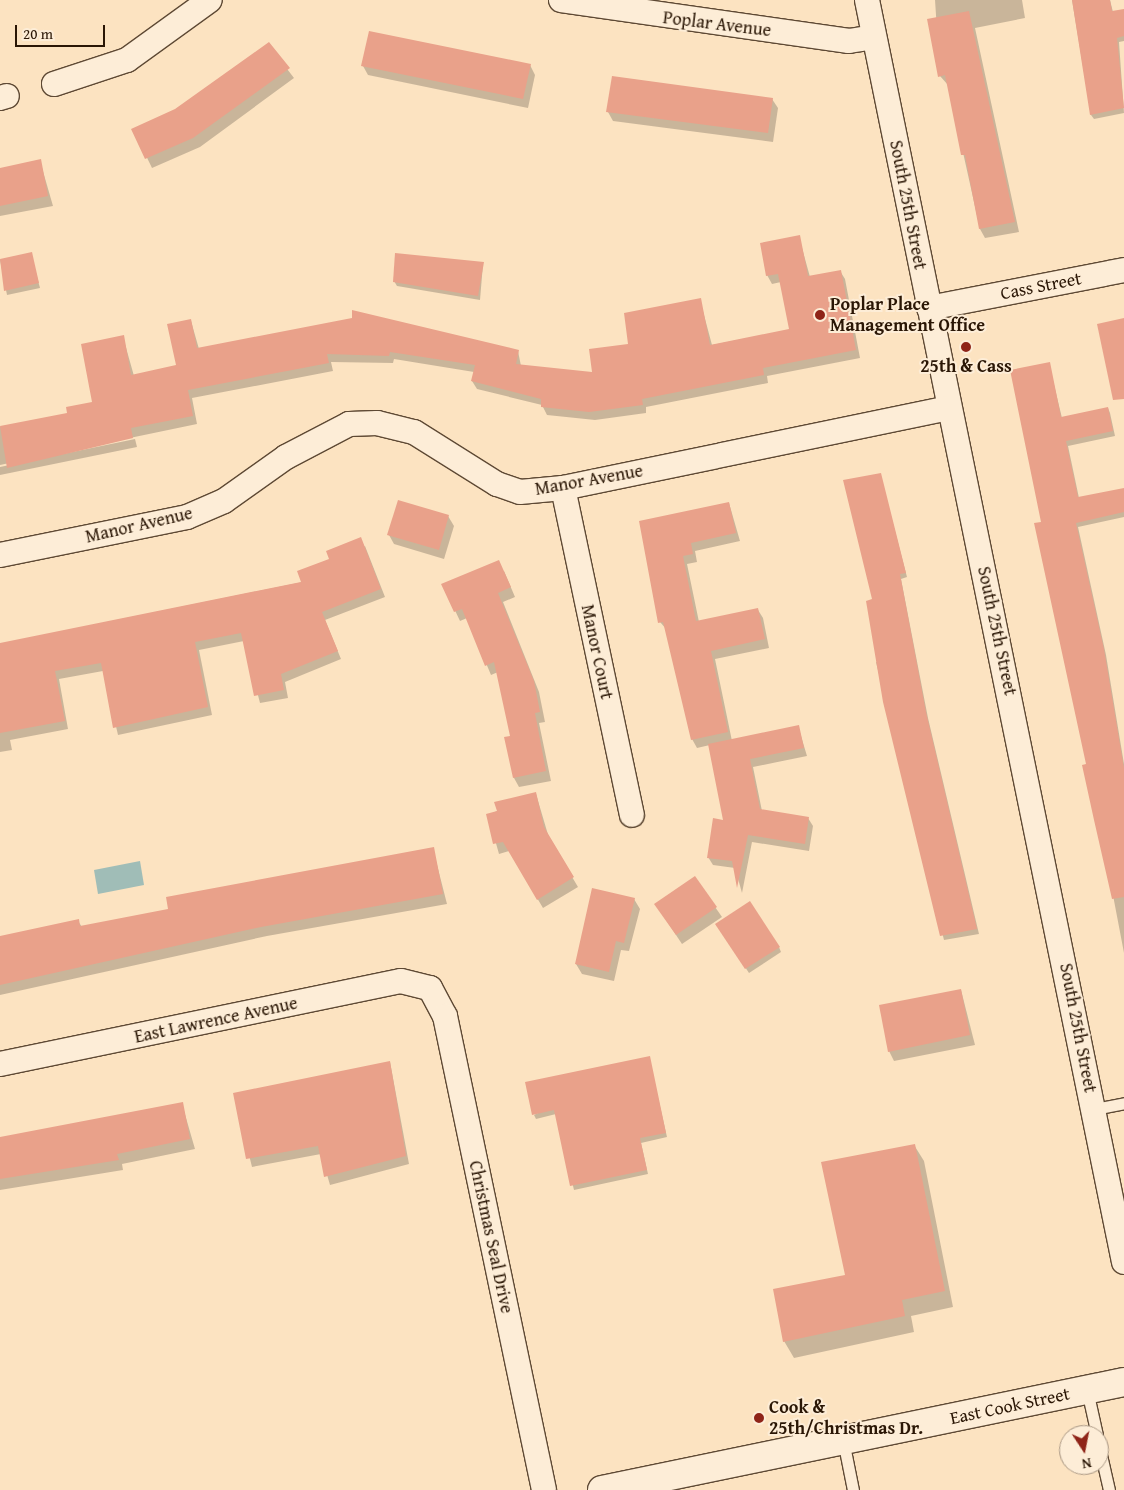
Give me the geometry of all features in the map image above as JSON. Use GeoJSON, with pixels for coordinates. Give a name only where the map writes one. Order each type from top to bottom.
{"type":"FeatureCollection","features":[{"type":"Feature","properties":{"kind":"street"},"geometry":{"type":"LineString","coordinates":[[54,84],[127,60],[210,0]]}},
{"type":"Feature","properties":{"kind":"street","name":"Poplar Avenue"},"geometry":{"type":"LineString","coordinates":[[561,0],[849,41],[874,37]]}},
{"type":"Feature","properties":{"kind":"street","name":"South 25th Street"},"geometry":{"type":"LineString","coordinates":[[867,0],[1094,1109],[1118,1194],[1124,1262]]}},
{"type":"Feature","properties":{"kind":"street","name":"Cass Street"},"geometry":{"type":"LineString","coordinates":[[929,308],[1124,270]]}},
{"type":"Feature","properties":{"kind":"street","name":"Manor Avenue"},"geometry":{"type":"LineString","coordinates":[[0,555],[187,517],[224,501],[286,457],[349,424],[377,424],[414,432],[496,484],[520,492],[563,488],[949,408]]}},
{"type":"Feature","properties":{"kind":"street","name":"Manor Court"},"geometry":{"type":"LineString","coordinates":[[563,488],[632,815]]}},
{"type":"Feature","properties":{"kind":"street","name":"East Lawrence Avenue"},"geometry":{"type":"LineString","coordinates":[[0,1064],[401,981],[430,988]]}},
{"type":"Feature","properties":{"kind":"street","name":"Christmas Seal Drive"},"geometry":{"type":"LineString","coordinates":[[430,988],[445,1016],[544,1490]]}},
{"type":"Feature","properties":{"kind":"street","name":"East Cook Street"},"geometry":{"type":"LineString","coordinates":[[602,1490],[1124,1382]]}},
{"type":"Feature","properties":{"kind":"lane"},"geometry":{"type":"LineString","coordinates":[[1094,1109],[1124,1103]]}},
{"type":"Feature","properties":{"kind":"lane"},"geometry":{"type":"LineString","coordinates":[[1087,1390],[1095,1425]]}},
{"type":"Feature","properties":{"kind":"lane"},"geometry":{"type":"LineString","coordinates":[[843,1440],[853,1490]]}},
{"type":"Feature","properties":{"kind":"lane"},"geometry":{"type":"LineString","coordinates":[[1106,1475],[1109,1490]]}},
{"type":"Feature","properties":{"kind":"water"},"geometry":{"type":"Polygon","coordinates":[[[140,861],[144,885],[98,894],[94,870],[140,861]]]}},
{"type":"Feature","properties":{"kind":"building"},"geometry":{"type":"Polygon","coordinates":[[[1072,0],[1110,0],[1112,11],[1124,9],[1124,36],[1117,38],[1124,108],[1090,115],[1072,0]]]}},
{"type":"Feature","properties":{"kind":"building"},"geometry":{"type":"Polygon","coordinates":[[[969,11],[1015,222],[979,229],[965,155],[961,155],[945,75],[938,77],[927,19],[969,11]]]}},
{"type":"Feature","properties":{"kind":"building"},"geometry":{"type":"Polygon","coordinates":[[[369,31],[531,64],[523,99],[361,66],[369,31]]]}},
{"type":"Feature","properties":{"kind":"building"},"geometry":{"type":"Polygon","coordinates":[[[269,42],[290,68],[193,138],[145,159],[131,129],[175,109],[269,42]]]}},
{"type":"Feature","properties":{"kind":"building"},"geometry":{"type":"Polygon","coordinates":[[[612,76],[773,98],[768,133],[606,112],[612,76]]]}},
{"type":"Feature","properties":{"kind":"building"},"geometry":{"type":"Polygon","coordinates":[[[41,159],[48,196],[0,206],[0,168],[41,159]]]}},
{"type":"Feature","properties":{"kind":"building"},"geometry":{"type":"Polygon","coordinates":[[[800,235],[808,276],[841,270],[856,350],[763,368],[764,375],[642,399],[643,405],[589,412],[541,407],[541,399],[471,381],[475,365],[390,352],[389,356],[327,354],[329,363],[188,390],[193,416],[131,428],[133,438],[7,468],[0,426],[67,413],[66,407],[92,402],[81,344],[124,335],[131,375],[176,365],[167,324],[191,319],[197,348],[352,318],[352,310],[519,350],[516,364],[592,372],[589,349],[628,344],[624,313],[701,298],[710,345],[789,329],[778,274],[766,276],[760,243],[800,235]]]}},
{"type":"Feature","properties":{"kind":"building"},"geometry":{"type":"Polygon","coordinates":[[[32,252],[39,283],[4,291],[0,259],[32,252]]]}},
{"type":"Feature","properties":{"kind":"building"},"geometry":{"type":"Polygon","coordinates":[[[395,253],[484,262],[478,296],[393,282],[395,253]]]}},
{"type":"Feature","properties":{"kind":"building"},"geometry":{"type":"Polygon","coordinates":[[[1124,318],[1124,399],[1113,400],[1097,324],[1124,318]]]}},
{"type":"Feature","properties":{"kind":"building"},"geometry":{"type":"Polygon","coordinates":[[[1050,362],[1061,417],[1108,407],[1113,431],[1066,441],[1078,497],[1124,488],[1124,512],[1076,523],[1104,649],[1124,768],[1124,897],[1112,899],[1082,765],[1086,764],[1034,523],[1041,522],[1010,370],[1050,362]]]}},
{"type":"Feature","properties":{"kind":"building"},"geometry":{"type":"Polygon","coordinates":[[[881,473],[906,573],[900,574],[926,712],[977,929],[940,936],[883,702],[866,601],[872,599],[843,480],[881,473]]]}},
{"type":"Feature","properties":{"kind":"building"},"geometry":{"type":"Polygon","coordinates":[[[398,500],[449,515],[439,550],[387,535],[398,500]]]}},
{"type":"Feature","properties":{"kind":"building"},"geometry":{"type":"Polygon","coordinates":[[[729,502],[736,533],[691,543],[693,554],[683,556],[696,621],[758,608],[765,639],[711,651],[728,732],[691,740],[663,622],[658,623],[639,521],[729,502]]]}},
{"type":"Feature","properties":{"kind":"building"},"geometry":{"type":"Polygon","coordinates":[[[361,537],[381,589],[322,612],[338,651],[281,674],[284,690],[254,696],[241,633],[195,642],[208,707],[113,728],[101,663],[55,671],[65,721],[0,733],[0,643],[301,582],[297,571],[329,559],[326,551],[361,537]]]}},
{"type":"Feature","properties":{"kind":"building"},"geometry":{"type":"Polygon","coordinates":[[[499,560],[511,587],[498,593],[534,681],[540,712],[535,713],[546,771],[513,778],[504,737],[510,736],[494,662],[485,666],[462,609],[454,612],[441,584],[499,560]]]}},
{"type":"Feature","properties":{"kind":"building"},"geometry":{"type":"Polygon","coordinates":[[[799,725],[804,748],[750,759],[760,809],[809,817],[805,844],[748,835],[737,888],[732,861],[707,858],[713,818],[723,820],[708,744],[799,725]]]}},
{"type":"Feature","properties":{"kind":"building"},"geometry":{"type":"Polygon","coordinates":[[[536,792],[544,827],[574,877],[537,900],[503,842],[493,844],[486,814],[497,811],[494,802],[536,792]]]}},
{"type":"Feature","properties":{"kind":"building"},"geometry":{"type":"Polygon","coordinates":[[[434,847],[443,894],[261,927],[0,985],[0,936],[79,919],[80,926],[168,909],[166,897],[434,847]]]}},
{"type":"Feature","properties":{"kind":"building"},"geometry":{"type":"Polygon","coordinates":[[[695,876],[717,907],[676,935],[654,904],[695,876]]]}},
{"type":"Feature","properties":{"kind":"building"},"geometry":{"type":"Polygon","coordinates":[[[592,888],[635,898],[624,943],[616,941],[609,972],[575,964],[592,888]]]}},
{"type":"Feature","properties":{"kind":"building"},"geometry":{"type":"Polygon","coordinates":[[[750,901],[780,947],[745,969],[715,924],[750,901]]]}},
{"type":"Feature","properties":{"kind":"building"},"geometry":{"type":"Polygon","coordinates":[[[961,989],[970,1035],[888,1052],[879,1005],[961,989]]]}},
{"type":"Feature","properties":{"kind":"building"},"geometry":{"type":"Polygon","coordinates":[[[650,1056],[666,1133],[640,1138],[647,1170],[570,1186],[554,1110],[532,1115],[525,1082],[650,1056]]]}},
{"type":"Feature","properties":{"kind":"building"},"geometry":{"type":"Polygon","coordinates":[[[390,1061],[406,1156],[324,1177],[318,1146],[246,1159],[233,1093],[390,1061]]]}},
{"type":"Feature","properties":{"kind":"building"},"geometry":{"type":"Polygon","coordinates":[[[183,1102],[190,1139],[117,1154],[119,1160],[0,1179],[0,1137],[183,1102]]]}},
{"type":"Feature","properties":{"kind":"building"},"geometry":{"type":"Polygon","coordinates":[[[915,1144],[945,1291],[902,1300],[905,1316],[783,1342],[773,1289],[845,1275],[821,1162],[915,1144]]]}},
{"type":"Feature","properties":{"kind":"place","name":"Poplar Place Management Office"},"geometry":{"type":"Point","coordinates":[820,315]}},
{"type":"Feature","properties":{"kind":"place","name":"25th & Cass"},"geometry":{"type":"Point","coordinates":[966,347]}},
{"type":"Feature","properties":{"kind":"place","name":"Cook & 25th/Christmas Dr."},"geometry":{"type":"Point","coordinates":[759,1418]}}]}
